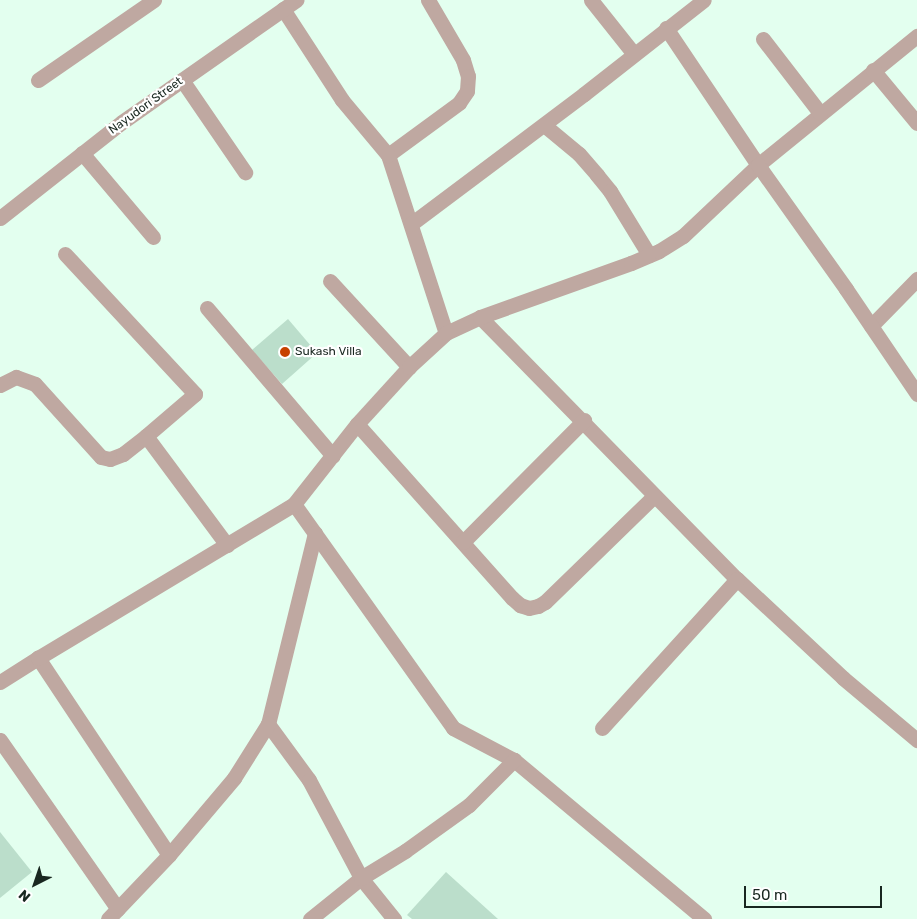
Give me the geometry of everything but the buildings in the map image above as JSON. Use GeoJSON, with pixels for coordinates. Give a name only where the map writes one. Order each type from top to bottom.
{"type":"FeatureCollection","features":[{"type":"Feature","properties":{"kind":"street"},"geometry":{"type":"LineString","coordinates":[[38,80],[154,0]]}},
{"type":"Feature","properties":{"kind":"street","name":"Nayudori Street"},"geometry":{"type":"LineString","coordinates":[[0,218],[82,153],[296,0]]}},
{"type":"Feature","properties":{"kind":"street"},"geometry":{"type":"LineString","coordinates":[[388,155],[459,102],[467,91],[468,76],[463,60],[428,0]]}},
{"type":"Feature","properties":{"kind":"street"},"geometry":{"type":"LineString","coordinates":[[591,0],[634,54]]}},
{"type":"Feature","properties":{"kind":"street"},"geometry":{"type":"LineString","coordinates":[[411,224],[544,125],[704,0]]}},
{"type":"Feature","properties":{"kind":"street"},"geometry":{"type":"LineString","coordinates":[[283,9],[342,100],[388,155],[446,333]]}},
{"type":"Feature","properties":{"kind":"street"},"geometry":{"type":"LineString","coordinates":[[666,28],[758,165],[917,394]]}},
{"type":"Feature","properties":{"kind":"street"},"geometry":{"type":"LineString","coordinates":[[0,682],[294,504],[358,424],[409,367],[446,333],[480,317],[649,255],[683,236],[758,165],[917,36]]}},
{"type":"Feature","properties":{"kind":"street"},"geometry":{"type":"LineString","coordinates":[[763,40],[820,113]]}},
{"type":"Feature","properties":{"kind":"street"},"geometry":{"type":"LineString","coordinates":[[873,70],[917,123]]}},
{"type":"Feature","properties":{"kind":"street"},"geometry":{"type":"LineString","coordinates":[[182,80],[245,172]]}},
{"type":"Feature","properties":{"kind":"street"},"geometry":{"type":"LineString","coordinates":[[544,125],[579,154],[598,175],[610,191],[649,255]]}},
{"type":"Feature","properties":{"kind":"street"},"geometry":{"type":"LineString","coordinates":[[82,153],[153,237]]}},
{"type":"Feature","properties":{"kind":"street"},"geometry":{"type":"LineString","coordinates":[[0,385],[16,377],[35,384],[101,457],[110,458],[122,454],[146,436],[195,394],[65,254]]}},
{"type":"Feature","properties":{"kind":"street"},"geometry":{"type":"LineString","coordinates":[[871,326],[917,279]]}},
{"type":"Feature","properties":{"kind":"street"},"geometry":{"type":"LineString","coordinates":[[330,281],[409,367]]}},
{"type":"Feature","properties":{"kind":"street"},"geometry":{"type":"LineString","coordinates":[[206,308],[333,456]]}},
{"type":"Feature","properties":{"kind":"street"},"geometry":{"type":"LineString","coordinates":[[480,317],[584,420],[654,496],[737,579],[843,678],[917,740]]}},
{"type":"Feature","properties":{"kind":"street"},"geometry":{"type":"LineString","coordinates":[[463,542],[584,420]]}},
{"type":"Feature","properties":{"kind":"street"},"geometry":{"type":"LineString","coordinates":[[358,424],[520,605],[529,608],[545,602],[654,496]]}},
{"type":"Feature","properties":{"kind":"street"},"geometry":{"type":"LineString","coordinates":[[146,436],[227,545]]}},
{"type":"Feature","properties":{"kind":"street"},"geometry":{"type":"LineString","coordinates":[[294,504],[453,728],[514,760],[704,919]]}},
{"type":"Feature","properties":{"kind":"street"},"geometry":{"type":"LineString","coordinates":[[0,740],[113,914],[169,854],[234,778],[268,724],[315,532]]}},
{"type":"Feature","properties":{"kind":"street"},"geometry":{"type":"LineString","coordinates":[[602,728],[737,579]]}},
{"type":"Feature","properties":{"kind":"street"},"geometry":{"type":"LineString","coordinates":[[38,658],[169,854]]}},
{"type":"Feature","properties":{"kind":"street"},"geometry":{"type":"LineString","coordinates":[[268,724],[309,780],[361,878],[394,919]]}},
{"type":"Feature","properties":{"kind":"street"},"geometry":{"type":"LineString","coordinates":[[310,919],[361,878],[405,851],[469,805],[514,760]]}},
{"type":"Feature","properties":{"kind":"place","name":"Sukash Villa"},"geometry":{"type":"Point","coordinates":[285,352]}}]}
